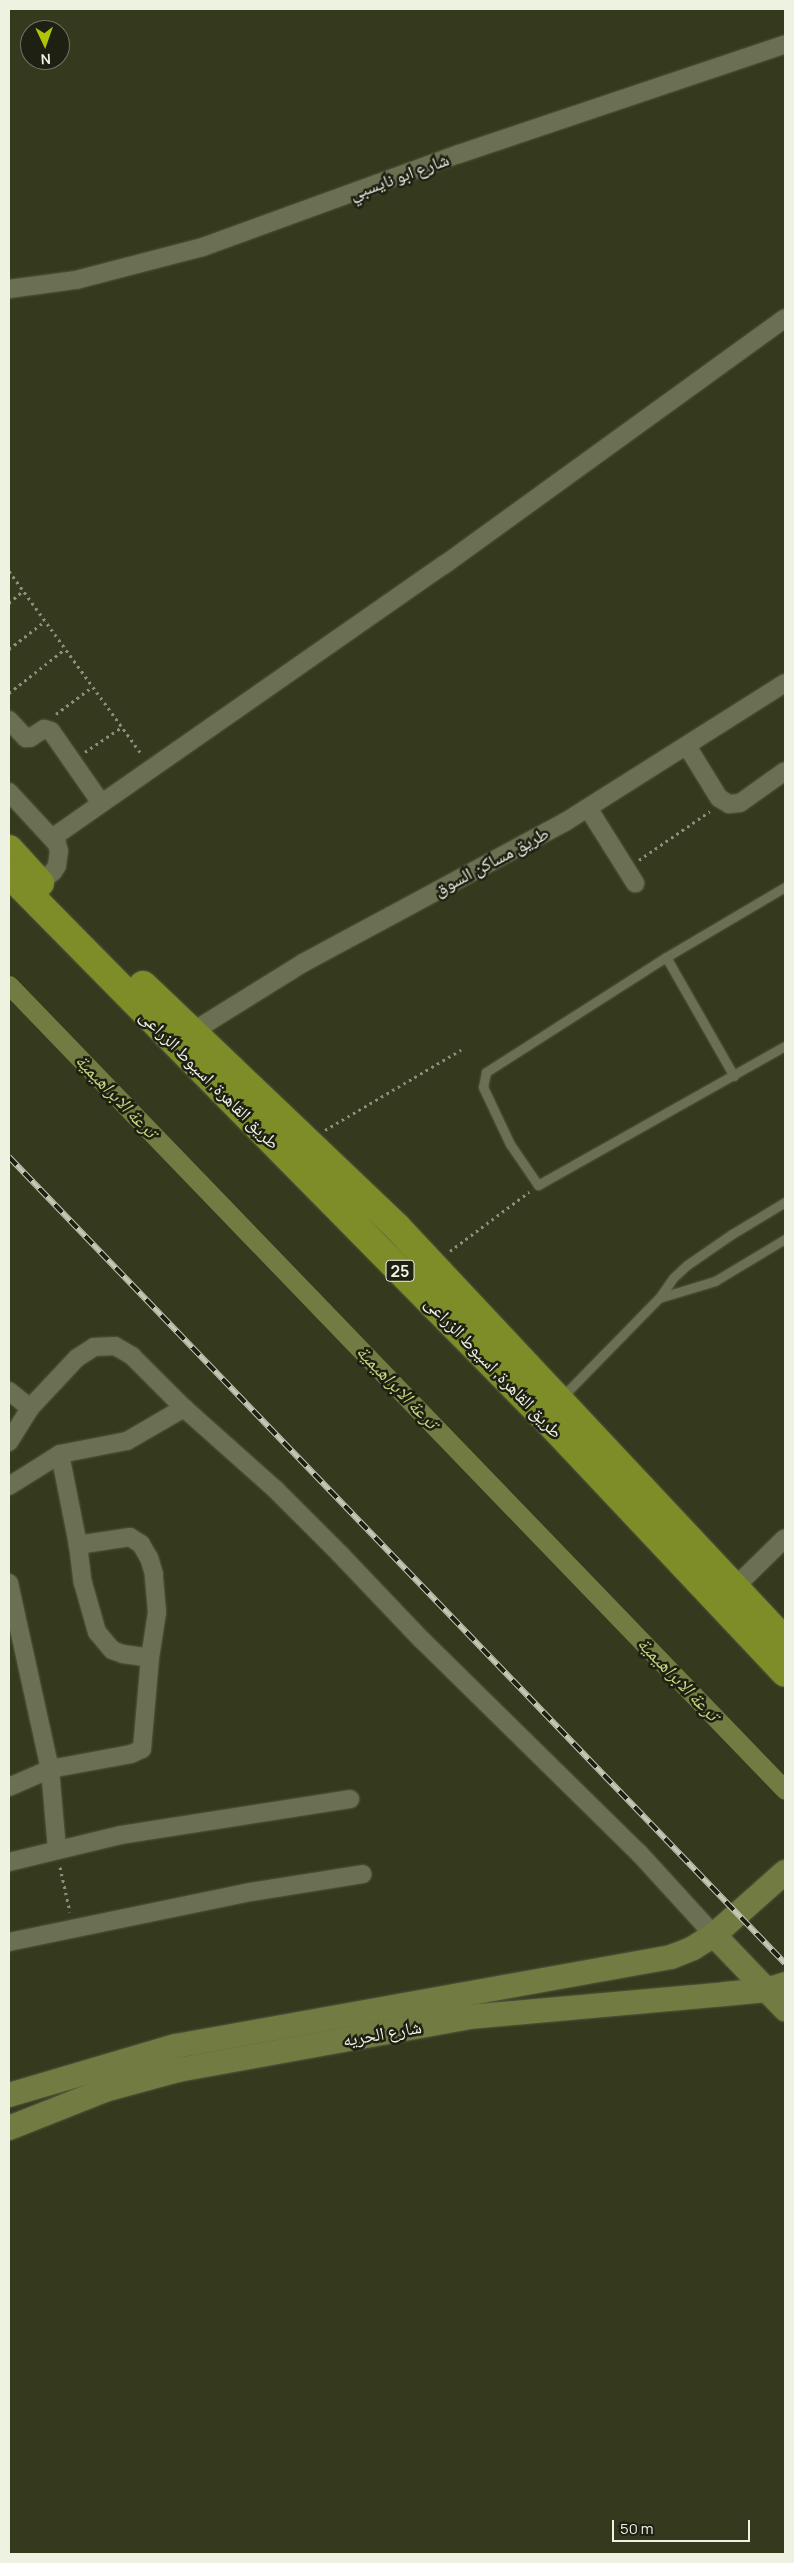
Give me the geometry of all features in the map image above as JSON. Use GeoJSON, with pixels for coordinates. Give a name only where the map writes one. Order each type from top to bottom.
{"type":"FeatureCollection","features":[{"type":"Feature","properties":{"kind":"highway","name":"طريق القاهرة, اسيوط الزراعى"},"geometry":{"type":"LineString","coordinates":[[9,849],[24,883],[547,1420],[785,1673]]}},
{"type":"Feature","properties":{"kind":"highway","name":"طريق القاهرة, اسيوط الزراعى"},"geometry":{"type":"LineString","coordinates":[[24,883],[61,906],[192,1032],[309,1140],[432,1264],[785,1641]]}},
{"type":"Feature","properties":{"kind":"main road","name":"شارع الحريه"},"geometry":{"type":"LineString","coordinates":[[9,2095],[176,2046],[671,1957],[694,1948],[714,1935],[785,1872]]}},
{"type":"Feature","properties":{"kind":"main road"},"geometry":{"type":"LineString","coordinates":[[714,1935],[776,1987],[785,2009]]}},
{"type":"Feature","properties":{"kind":"main road","name":"شارع الحريه"},"geometry":{"type":"LineString","coordinates":[[15,2126],[105,2090],[154,2076],[469,2017],[776,1987]]}},
{"type":"Feature","properties":{"kind":"main road"},"geometry":{"type":"LineString","coordinates":[[9,2095],[15,2126]]}},
{"type":"Feature","properties":{"kind":"street","name":"شارع ابو نايسبي"},"geometry":{"type":"LineString","coordinates":[[9,289],[76,280],[203,248],[458,154],[785,44]]}},
{"type":"Feature","properties":{"kind":"street"},"geometry":{"type":"LineString","coordinates":[[52,838],[422,582],[785,318]]}},
{"type":"Feature","properties":{"kind":"street","name":"طريق مساكن السوق"},"geometry":{"type":"LineString","coordinates":[[192,1032],[303,963],[588,808],[785,683]]}},
{"type":"Feature","properties":{"kind":"street"},"geometry":{"type":"LineString","coordinates":[[9,720],[26,738],[30,738],[44,729],[50,731],[101,803]]}},
{"type":"Feature","properties":{"kind":"street"},"geometry":{"type":"LineString","coordinates":[[687,746],[723,802],[729,804],[740,803],[785,771]]}},
{"type":"Feature","properties":{"kind":"street"},"geometry":{"type":"LineString","coordinates":[[9,792],[57,844],[59,858],[52,872],[24,883]]}},
{"type":"Feature","properties":{"kind":"street"},"geometry":{"type":"LineString","coordinates":[[588,808],[631,876]]}},
{"type":"Feature","properties":{"kind":"street"},"geometry":{"type":"LineString","coordinates":[[9,1442],[30,1408],[78,1358],[94,1347],[102,1345],[115,1346],[128,1352],[184,1408],[275,1490],[321,1535],[422,1640],[639,1853],[714,1935]]}},
{"type":"Feature","properties":{"kind":"street"},"geometry":{"type":"LineString","coordinates":[[9,1391],[30,1408]]}},
{"type":"Feature","properties":{"kind":"street"},"geometry":{"type":"LineString","coordinates":[[9,1486],[60,1454],[127,1441],[184,1408]]}},
{"type":"Feature","properties":{"kind":"street"},"geometry":{"type":"LineString","coordinates":[[60,1454],[78,1545],[82,1583],[98,1632],[112,1650],[123,1654],[150,1658]]}},
{"type":"Feature","properties":{"kind":"street"},"geometry":{"type":"LineString","coordinates":[[9,1787],[50,1769],[131,1754],[142,1749],[150,1658],[156,1626],[157,1594],[149,1558],[141,1544],[130,1536],[78,1545]]}},
{"type":"Feature","properties":{"kind":"street"},"geometry":{"type":"LineString","coordinates":[[734,1588],[783,1546]]}},
{"type":"Feature","properties":{"kind":"street"},"geometry":{"type":"LineString","coordinates":[[9,1583],[50,1769],[57,1849]]}},
{"type":"Feature","properties":{"kind":"street"},"geometry":{"type":"LineString","coordinates":[[9,1862],[57,1849],[160,1828],[350,1799]]}},
{"type":"Feature","properties":{"kind":"street"},"geometry":{"type":"LineString","coordinates":[[9,1942],[74,1927],[251,1892],[363,1874]]}},
{"type":"Feature","properties":{"kind":"lane"},"geometry":{"type":"LineString","coordinates":[[785,887],[666,957],[484,1076],[485,1094],[513,1149],[538,1186],[785,1046]]}},
{"type":"Feature","properties":{"kind":"lane"},"geometry":{"type":"LineString","coordinates":[[666,957],[734,1076]]}},
{"type":"Feature","properties":{"kind":"lane"},"geometry":{"type":"LineString","coordinates":[[559,1400],[659,1298],[673,1278],[687,1265],[732,1234],[785,1202]]}},
{"type":"Feature","properties":{"kind":"lane"},"geometry":{"type":"LineString","coordinates":[[659,1298],[715,1281],[785,1239]]}},
{"type":"Feature","properties":{"kind":"path"},"geometry":{"type":"LineString","coordinates":[[9,572],[151,768]]}},
{"type":"Feature","properties":{"kind":"path"},"geometry":{"type":"LineString","coordinates":[[9,603],[23,591]]}},
{"type":"Feature","properties":{"kind":"path"},"geometry":{"type":"LineString","coordinates":[[9,649],[44,621]]}},
{"type":"Feature","properties":{"kind":"path"},"geometry":{"type":"LineString","coordinates":[[9,693],[65,649]]}},
{"type":"Feature","properties":{"kind":"path"},"geometry":{"type":"LineString","coordinates":[[56,715],[92,687]]}},
{"type":"Feature","properties":{"kind":"path"},"geometry":{"type":"LineString","coordinates":[[72,760],[122,727]]}},
{"type":"Feature","properties":{"kind":"path"},"geometry":{"type":"LineString","coordinates":[[631,876],[723,802]]}},
{"type":"Feature","properties":{"kind":"path"},"geometry":{"type":"LineString","coordinates":[[309,1140],[460,1050]]}},
{"type":"Feature","properties":{"kind":"path"},"geometry":{"type":"LineString","coordinates":[[432,1264],[538,1186]]}},
{"type":"Feature","properties":{"kind":"path"},"geometry":{"type":"LineString","coordinates":[[57,1849],[74,1927]]}},
{"type":"Feature","properties":{"kind":"waterway","name":"ترعة الابراهيمية"},"geometry":{"type":"LineString","coordinates":[[9,985],[785,1790]]}},
{"type":"Feature","properties":{"kind":"railway"},"geometry":{"type":"LineString","coordinates":[[9,1157],[785,1963]]}}]}
